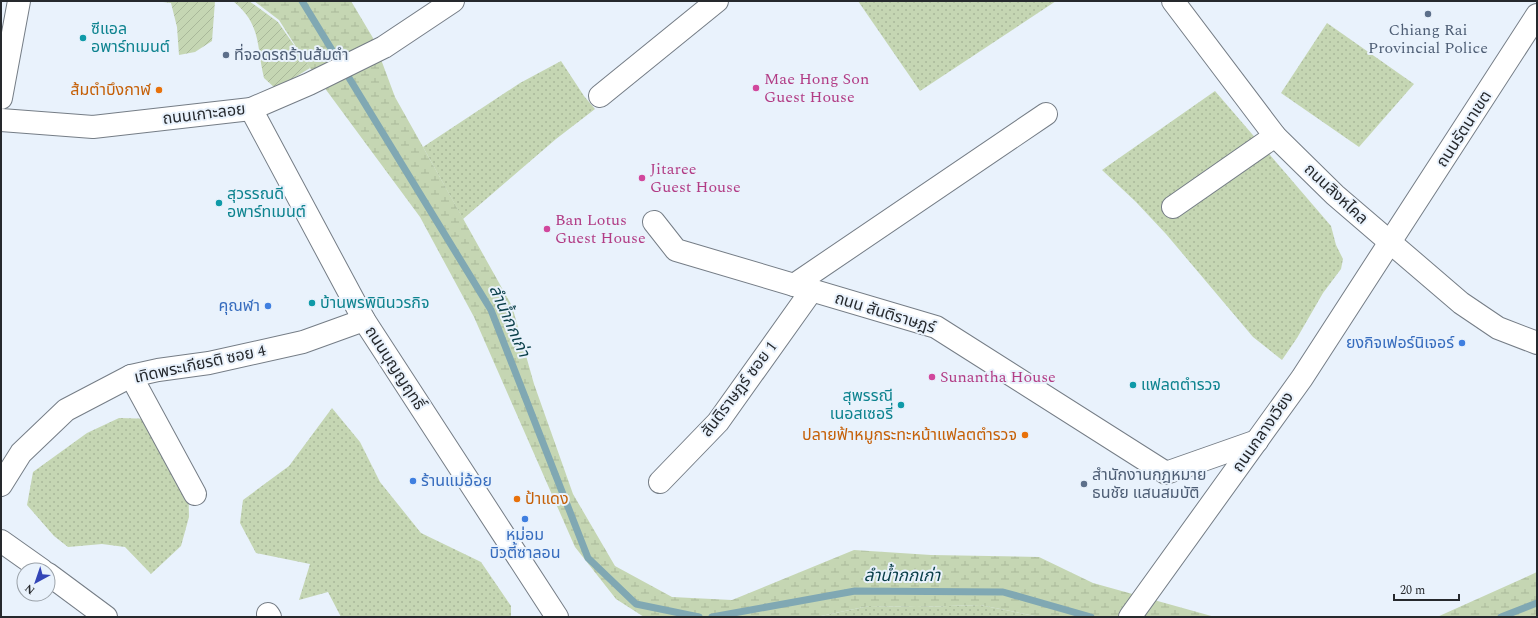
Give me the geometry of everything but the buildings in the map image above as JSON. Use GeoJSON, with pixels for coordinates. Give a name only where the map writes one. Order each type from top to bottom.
{"type":"FeatureCollection","features":[{"type":"Feature","properties":{"kind":"street"},"geometry":{"type":"LineString","coordinates":[[1,98],[19,1]]}},
{"type":"Feature","properties":{"kind":"street","name":"ถนนเกาะลอย"},"geometry":{"type":"LineString","coordinates":[[1,123],[93,127],[251,109],[309,84],[384,47],[453,1]]}},
{"type":"Feature","properties":{"kind":"street"},"geometry":{"type":"LineString","coordinates":[[600,96],[717,1]]}},
{"type":"Feature","properties":{"kind":"street","name":"ถนนสิงหไคล"},"geometry":{"type":"LineString","coordinates":[[1173,1],[1275,136],[1336,195],[1460,304],[1498,328],[1537,343]]}},
{"type":"Feature","properties":{"kind":"street","name":"ถนนรัตนาเขต"},"geometry":{"type":"LineString","coordinates":[[1390,243],[1537,15]]}},
{"type":"Feature","properties":{"kind":"street","name":"ถนนบุญญฤทธิ์"},"geometry":{"type":"LineString","coordinates":[[251,109],[364,320],[557,617]]}},
{"type":"Feature","properties":{"kind":"street"},"geometry":{"type":"LineString","coordinates":[[803,288],[1046,114]]}},
{"type":"Feature","properties":{"kind":"street"},"geometry":{"type":"LineString","coordinates":[[1173,207],[1275,136]]}},
{"type":"Feature","properties":{"kind":"street","name":"ถนน สันติราษฎร์"},"geometry":{"type":"LineString","coordinates":[[654,222],[676,250],[936,327],[1166,473],[1257,441]]}},
{"type":"Feature","properties":{"kind":"street","name":"ถนนกลางเวียง"},"geometry":{"type":"LineString","coordinates":[[1130,617],[1153,587],[1306,371],[1390,243]]}},
{"type":"Feature","properties":{"kind":"street","name":"สันติราษฎร์ ซอย 1"},"geometry":{"type":"LineString","coordinates":[[660,482],[718,422],[803,288]]}},
{"type":"Feature","properties":{"kind":"street","name":"เทิดพระเกียรติ ซอย 4"},"geometry":{"type":"LineString","coordinates":[[1,485],[21,453],[66,410],[131,376],[158,370],[209,363],[303,342],[364,320]]}},
{"type":"Feature","properties":{"kind":"street"},"geometry":{"type":"LineString","coordinates":[[131,376],[195,494]]}},
{"type":"Feature","properties":{"kind":"street"},"geometry":{"type":"LineString","coordinates":[[1,541],[31,562]]}},
{"type":"Feature","properties":{"kind":"street"},"geometry":{"type":"LineString","coordinates":[[56,580],[106,617]]}},
{"type":"Feature","properties":{"kind":"green space"},"geometry":{"type":"Polygon","coordinates":[[[155,1],[215,1],[212,41],[195,52],[179,55],[177,27],[171,3],[155,1]]]}},
{"type":"Feature","properties":{"kind":"green space"},"geometry":{"type":"Polygon","coordinates":[[[233,1],[249,1],[278,22],[310,68],[276,89],[264,78],[253,27],[249,19],[233,1]]]}},
{"type":"Feature","properties":{"kind":"green space"},"geometry":{"type":"Polygon","coordinates":[[[254,1],[351,1],[373,38],[395,97],[512,306],[534,384],[573,494],[615,566],[672,597],[732,600],[854,550],[931,555],[1039,557],[1093,583],[1215,617],[1040,617],[980,605],[917,607],[869,606],[816,617],[644,617],[616,599],[575,547],[474,317],[420,217],[307,64],[279,20],[254,1]]]}},
{"type":"Feature","properties":{"kind":"green space"},"geometry":{"type":"Polygon","coordinates":[[[858,1],[1056,1],[920,91],[858,1]]]}},
{"type":"Feature","properties":{"kind":"green space"},"geometry":{"type":"Polygon","coordinates":[[[1327,23],[1414,84],[1359,147],[1281,93],[1327,23]]]}},
{"type":"Feature","properties":{"kind":"green space"},"geometry":{"type":"Polygon","coordinates":[[[561,61],[584,96],[595,109],[556,139],[463,219],[423,147],[520,83],[561,61]]]}},
{"type":"Feature","properties":{"kind":"green space"},"geometry":{"type":"Polygon","coordinates":[[[1215,91],[1331,226],[1336,245],[1343,259],[1341,269],[1323,293],[1297,338],[1282,360],[1253,337],[1166,234],[1136,202],[1102,170],[1215,91]]]}},
{"type":"Feature","properties":{"kind":"green space"},"geometry":{"type":"Polygon","coordinates":[[[332,408],[360,442],[380,482],[421,533],[481,562],[511,606],[511,617],[341,617],[328,592],[299,600],[310,564],[256,553],[240,523],[243,500],[289,466],[332,408]]]}},
{"type":"Feature","properties":{"kind":"green space"},"geometry":{"type":"Polygon","coordinates":[[[119,418],[154,419],[188,474],[189,517],[181,546],[151,574],[125,547],[102,544],[68,547],[54,536],[27,505],[33,472],[87,433],[119,418]]]}},
{"type":"Feature","properties":{"kind":"green space"},"geometry":{"type":"Polygon","coordinates":[[[1537,572],[1537,617],[1437,617],[1524,578],[1537,572]]]}},
{"type":"Feature","properties":{"kind":"green space"},"geometry":{"type":"Polygon","coordinates":[[[980,605],[1040,617],[816,617],[869,606],[917,607],[980,605]]]}},
{"type":"Feature","properties":{"kind":"waterway","name":"ลำน้ำกกเก่า"},"geometry":{"type":"LineString","coordinates":[[302,1],[491,310],[588,558],[636,604],[699,617]]}},
{"type":"Feature","properties":{"kind":"waterway","name":"ลำน้ำกกเก่า"},"geometry":{"type":"LineString","coordinates":[[712,617],[855,591],[1003,592],[1091,617]]}},
{"type":"Feature","properties":{"kind":"waterway","name":"ลำน้ำกกเก่า"},"geometry":{"type":"LineString","coordinates":[[1501,617],[1537,603]]}},
{"type":"Feature","properties":{"kind":"place","name":"Chiang Rai Provincial Police"},"geometry":{"type":"Point","coordinates":[1428,14]}},
{"type":"Feature","properties":{"kind":"place","name":"ซีแอล อพาร์ทเมนต์"},"geometry":{"type":"Point","coordinates":[83,38]}},
{"type":"Feature","properties":{"kind":"place","name":"ที่จอดรถร้านส้มตำ"},"geometry":{"type":"Point","coordinates":[226,55]}},
{"type":"Feature","properties":{"kind":"place","name":"Mae Hong Son Guest House"},"geometry":{"type":"Point","coordinates":[756,88]}},
{"type":"Feature","properties":{"kind":"place","name":"ส้มตำบึงกาฬ"},"geometry":{"type":"Point","coordinates":[159,90]}},
{"type":"Feature","properties":{"kind":"place","name":"Jitaree Guest House"},"geometry":{"type":"Point","coordinates":[642,178]}},
{"type":"Feature","properties":{"kind":"place","name":"สุวรรณดี อพาร์ทเมนต์"},"geometry":{"type":"Point","coordinates":[219,203]}},
{"type":"Feature","properties":{"kind":"place","name":"Ban Lotus Guest House"},"geometry":{"type":"Point","coordinates":[547,229]}},
{"type":"Feature","properties":{"kind":"place","name":"บ้านพรพินินวรกิจ"},"geometry":{"type":"Point","coordinates":[312,303]}},
{"type":"Feature","properties":{"kind":"place","name":"คุณฬา"},"geometry":{"type":"Point","coordinates":[268,306]}},
{"type":"Feature","properties":{"kind":"place","name":"ยงกิจเฟอร์นิเจอร์"},"geometry":{"type":"Point","coordinates":[1462,343]}},
{"type":"Feature","properties":{"kind":"place","name":"Sunantha House"},"geometry":{"type":"Point","coordinates":[932,377]}},
{"type":"Feature","properties":{"kind":"place","name":"แฟลตตำรวจ"},"geometry":{"type":"Point","coordinates":[1133,385]}},
{"type":"Feature","properties":{"kind":"place","name":"สุพรรณี เนอสเซอรี่"},"geometry":{"type":"Point","coordinates":[901,405]}},
{"type":"Feature","properties":{"kind":"place","name":"ปลายฟ้าหมูกระทะหน้าแฟลตตำรวจ"},"geometry":{"type":"Point","coordinates":[1025,435]}},
{"type":"Feature","properties":{"kind":"place","name":"ร้านแม่อ้อย"},"geometry":{"type":"Point","coordinates":[413,481]}},
{"type":"Feature","properties":{"kind":"place","name":"สำนักงานกฎหมาย ธนชัย แสนสมบัติ"},"geometry":{"type":"Point","coordinates":[1084,484]}},
{"type":"Feature","properties":{"kind":"place","name":"ป้าแดง"},"geometry":{"type":"Point","coordinates":[517,499]}},
{"type":"Feature","properties":{"kind":"place","name":"หม่อม บิวตี้ซาลอน"},"geometry":{"type":"Point","coordinates":[525,519]}}]}
